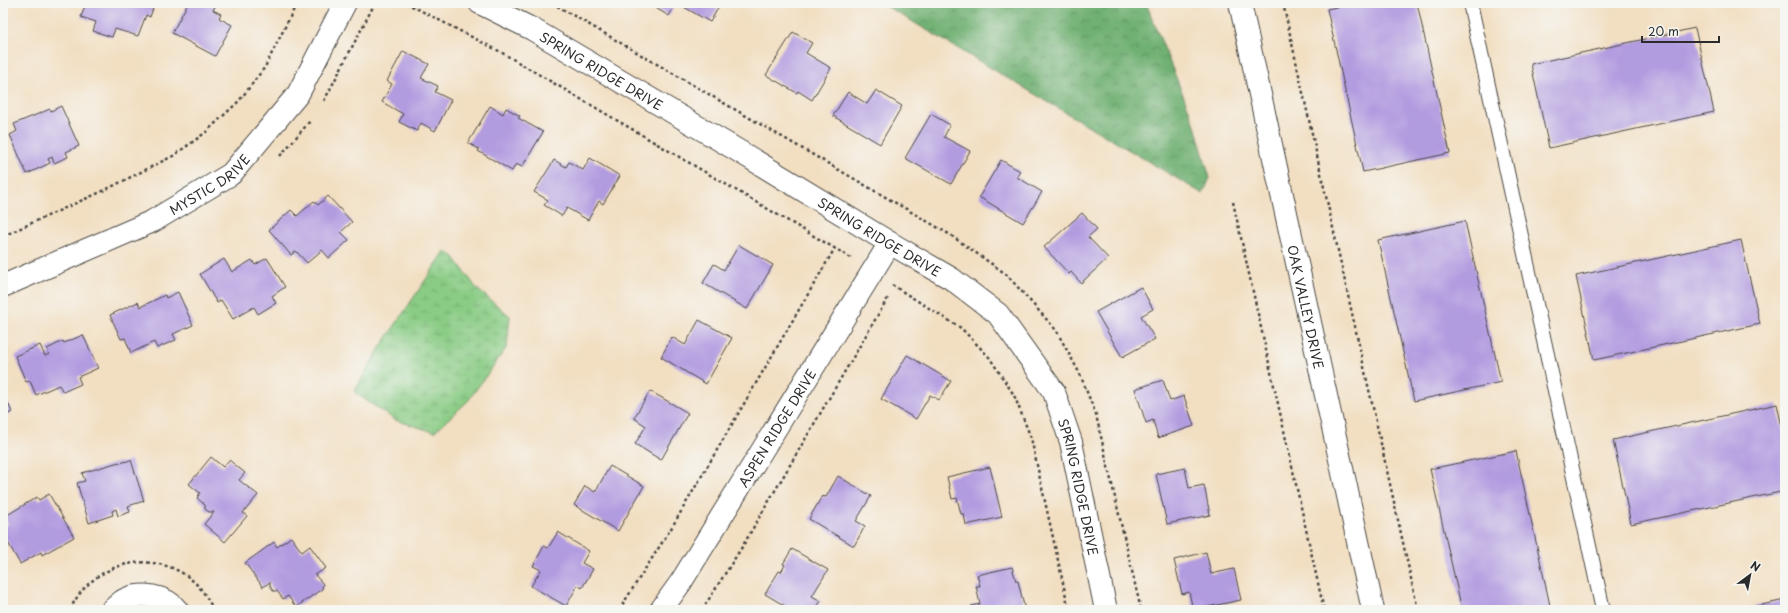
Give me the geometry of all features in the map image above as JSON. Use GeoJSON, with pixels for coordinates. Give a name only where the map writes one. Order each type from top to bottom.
{"type":"FeatureCollection","features":[{"type":"Feature","properties":{"kind":"street","name":"MYSTIC DRIVE"},"geometry":{"type":"LineString","coordinates":[[3,286],[153,221],[231,174],[298,94],[345,3]]}},
{"type":"Feature","properties":{"kind":"street","name":"SPRING RIDGE DRIVE"},"geometry":{"type":"LineString","coordinates":[[480,3],[532,29],[952,279],[998,314],[1054,392],[1071,442],[1106,610]]}},
{"type":"Feature","properties":{"kind":"street","name":"OAK VALLEY DRIVE"},"geometry":{"type":"LineString","coordinates":[[1240,3],[1373,610]]}},
{"type":"Feature","properties":{"kind":"street","name":"ASPEN RIDGE DRIVE"},"geometry":{"type":"LineString","coordinates":[[661,610],[681,582],[890,243]]}},
{"type":"Feature","properties":{"kind":"street"},"geometry":{"type":"LineString","coordinates":[[112,610],[125,599],[142,595],[160,598],[177,610]]}},
{"type":"Feature","properties":{"kind":"lane"},"geometry":{"type":"LineString","coordinates":[[1470,3],[1603,610]]}},
{"type":"Feature","properties":{"kind":"path"},"geometry":{"type":"LineString","coordinates":[[3,236],[105,190],[173,156],[205,133],[239,100],[265,67],[297,3]]}},
{"type":"Feature","properties":{"kind":"path"},"geometry":{"type":"LineString","coordinates":[[406,3],[499,51],[836,248],[672,528],[619,610]]}},
{"type":"Feature","properties":{"kind":"path"},"geometry":{"type":"LineString","coordinates":[[1283,3],[1418,610]]}},
{"type":"Feature","properties":{"kind":"path"},"geometry":{"type":"LineString","coordinates":[[1233,202],[1324,610]]}},
{"type":"Feature","properties":{"kind":"path"},"geometry":{"type":"LineString","coordinates":[[702,610],[742,547],[894,286],[961,328],[989,357],[1014,395],[1031,438],[1069,610]]}},
{"type":"Feature","properties":{"kind":"green space"},"geometry":{"type":"Polygon","coordinates":[[[881,3],[1146,3],[1194,122],[1210,178],[1203,194],[881,3]]]}},
{"type":"Feature","properties":{"kind":"green space"},"geometry":{"type":"Polygon","coordinates":[[[445,251],[454,257],[477,289],[510,316],[507,347],[468,401],[434,432],[395,420],[354,392],[381,346],[445,251]]]}},
{"type":"Feature","properties":{"kind":"building"},"geometry":{"type":"Polygon","coordinates":[[[86,3],[155,3],[150,17],[146,15],[138,36],[115,29],[112,37],[93,31],[96,22],[81,17],[86,3]]]}},
{"type":"Feature","properties":{"kind":"building"},"geometry":{"type":"Polygon","coordinates":[[[188,3],[217,3],[213,10],[221,14],[219,18],[232,25],[215,56],[172,33],[188,3]]]}},
{"type":"Feature","properties":{"kind":"building"},"geometry":{"type":"Polygon","coordinates":[[[647,3],[676,3],[669,16],[647,3]]]}},
{"type":"Feature","properties":{"kind":"building"},"geometry":{"type":"Polygon","coordinates":[[[677,3],[721,3],[710,22],[677,3]]]}},
{"type":"Feature","properties":{"kind":"building"},"geometry":{"type":"Polygon","coordinates":[[[1357,3],[1417,3],[1450,153],[1363,172],[1327,9],[1357,3]]]}},
{"type":"Feature","properties":{"kind":"building"},"geometry":{"type":"Polygon","coordinates":[[[1695,28],[1714,112],[1549,148],[1531,64],[1695,28]]]}},
{"type":"Feature","properties":{"kind":"building"},"geometry":{"type":"Polygon","coordinates":[[[793,32],[812,43],[806,53],[831,68],[812,100],[798,91],[797,93],[766,75],[793,32]]]}},
{"type":"Feature","properties":{"kind":"building"},"geometry":{"type":"Polygon","coordinates":[[[403,51],[429,64],[421,78],[438,86],[435,92],[451,100],[435,131],[421,123],[417,131],[399,122],[403,114],[382,102],[392,84],[387,81],[403,51]]]}},
{"type":"Feature","properties":{"kind":"building"},"geometry":{"type":"Polygon","coordinates":[[[876,90],[902,106],[880,144],[833,116],[848,92],[867,104],[876,90]]]}},
{"type":"Feature","properties":{"kind":"building"},"geometry":{"type":"Polygon","coordinates":[[[61,106],[79,146],[66,152],[68,157],[54,163],[52,157],[48,159],[50,163],[27,174],[10,135],[17,131],[14,124],[61,106]]]}},
{"type":"Feature","properties":{"kind":"building"},"geometry":{"type":"Polygon","coordinates":[[[490,106],[503,114],[506,108],[520,116],[518,118],[543,132],[522,167],[516,164],[512,171],[478,151],[479,149],[468,143],[490,106]]]}},
{"type":"Feature","properties":{"kind":"building"},"geometry":{"type":"Polygon","coordinates":[[[931,114],[950,125],[944,137],[970,151],[951,184],[905,158],[931,114]]]}},
{"type":"Feature","properties":{"kind":"building"},"geometry":{"type":"Polygon","coordinates":[[[590,158],[620,176],[603,204],[599,201],[588,220],[567,208],[562,216],[544,205],[548,200],[534,192],[554,160],[566,167],[569,162],[583,170],[590,158]]]}},
{"type":"Feature","properties":{"kind":"building"},"geometry":{"type":"Polygon","coordinates":[[[1001,160],[1020,171],[1017,177],[1042,192],[1023,223],[979,197],[1001,160]]]}},
{"type":"Feature","properties":{"kind":"building"},"geometry":{"type":"Polygon","coordinates":[[[328,196],[352,222],[341,232],[349,240],[329,258],[322,250],[307,263],[296,251],[291,255],[269,230],[291,210],[297,216],[314,201],[318,205],[328,196]]]}},
{"type":"Feature","properties":{"kind":"building"},"geometry":{"type":"Polygon","coordinates":[[[1082,213],[1097,229],[1088,237],[1108,258],[1081,283],[1071,272],[1069,274],[1044,247],[1082,213]]]}},
{"type":"Feature","properties":{"kind":"building"},"geometry":{"type":"Polygon","coordinates":[[[1465,221],[1501,382],[1414,401],[1378,240],[1465,221]]]}},
{"type":"Feature","properties":{"kind":"building"},"geometry":{"type":"Polygon","coordinates":[[[1741,240],[1760,324],[1594,360],[1576,276],[1741,240]]]}},
{"type":"Feature","properties":{"kind":"building"},"geometry":{"type":"Polygon","coordinates":[[[739,245],[773,265],[747,309],[703,283],[714,264],[724,270],[739,245]]]}},
{"type":"Feature","properties":{"kind":"building"},"geometry":{"type":"Polygon","coordinates":[[[267,258],[285,287],[272,296],[276,303],[258,314],[254,307],[233,319],[221,300],[217,303],[200,274],[224,259],[232,272],[252,260],[255,265],[267,258]]]}},
{"type":"Feature","properties":{"kind":"building"},"geometry":{"type":"Polygon","coordinates":[[[1141,287],[1153,309],[1141,316],[1155,339],[1122,357],[1096,312],[1141,287]]]}},
{"type":"Feature","properties":{"kind":"building"},"geometry":{"type":"Polygon","coordinates":[[[178,292],[193,325],[173,334],[176,340],[157,348],[154,342],[131,353],[125,338],[121,339],[110,315],[138,302],[140,307],[165,295],[166,298],[178,292]]]}},
{"type":"Feature","properties":{"kind":"building"},"geometry":{"type":"Polygon","coordinates":[[[699,320],[732,338],[706,384],[661,357],[672,337],[685,345],[699,320]]]}},
{"type":"Feature","properties":{"kind":"building"},"geometry":{"type":"Polygon","coordinates":[[[83,335],[98,368],[78,377],[81,384],[63,392],[59,385],[36,395],[30,381],[26,382],[15,356],[40,345],[45,356],[49,354],[47,349],[63,341],[64,343],[83,335]]]}},
{"type":"Feature","properties":{"kind":"building"},"geometry":{"type":"Polygon","coordinates":[[[907,355],[951,381],[939,400],[930,395],[916,419],[881,399],[907,355]]]}},
{"type":"Feature","properties":{"kind":"building"},"geometry":{"type":"Polygon","coordinates":[[[1163,380],[1170,401],[1184,396],[1194,426],[1158,438],[1153,420],[1146,423],[1135,389],[1163,380]]]}},
{"type":"Feature","properties":{"kind":"building"},"geometry":{"type":"Polygon","coordinates":[[[650,391],[688,413],[661,460],[635,444],[646,426],[634,418],[650,391]]]}},
{"type":"Feature","properties":{"kind":"building"},"geometry":{"type":"Polygon","coordinates":[[[3,392],[12,412],[3,417],[3,392]]]}},
{"type":"Feature","properties":{"kind":"building"},"geometry":{"type":"Polygon","coordinates":[[[1777,404],[1785,441],[1785,491],[1631,524],[1613,440],[1777,404]]]}},
{"type":"Feature","properties":{"kind":"building"},"geometry":{"type":"Polygon","coordinates":[[[1516,451],[1551,610],[1462,610],[1430,469],[1516,451]]]}},
{"type":"Feature","properties":{"kind":"building"},"geometry":{"type":"Polygon","coordinates":[[[211,457],[223,467],[229,460],[245,473],[239,480],[258,495],[243,513],[247,516],[225,542],[204,524],[214,512],[209,512],[205,509],[205,505],[197,498],[200,493],[189,484],[211,457]]]}},
{"type":"Feature","properties":{"kind":"building"},"geometry":{"type":"Polygon","coordinates":[[[131,460],[144,501],[128,506],[130,512],[118,516],[116,509],[112,511],[113,515],[89,523],[77,483],[85,481],[82,473],[131,460]]]}},
{"type":"Feature","properties":{"kind":"building"},"geometry":{"type":"Polygon","coordinates":[[[610,466],[644,486],[618,531],[574,505],[585,486],[595,492],[610,466]]]}},
{"type":"Feature","properties":{"kind":"building"},"geometry":{"type":"Polygon","coordinates":[[[990,467],[1002,517],[966,525],[964,514],[961,514],[957,498],[952,499],[947,477],[990,467]]]}},
{"type":"Feature","properties":{"kind":"building"},"geometry":{"type":"Polygon","coordinates":[[[1185,468],[1189,488],[1204,485],[1210,515],[1167,524],[1156,474],[1185,468]]]}},
{"type":"Feature","properties":{"kind":"building"},"geometry":{"type":"Polygon","coordinates":[[[838,476],[871,496],[856,521],[865,526],[854,546],[809,519],[822,496],[826,497],[838,476]]]}},
{"type":"Feature","properties":{"kind":"building"},"geometry":{"type":"Polygon","coordinates":[[[49,494],[74,537],[42,555],[41,552],[20,564],[3,534],[3,527],[8,524],[4,517],[37,497],[39,500],[49,494]]]}},
{"type":"Feature","properties":{"kind":"building"},"geometry":{"type":"Polygon","coordinates":[[[558,532],[589,551],[582,563],[593,569],[582,588],[578,585],[566,606],[531,586],[541,570],[533,566],[544,546],[548,548],[558,532]]]}},
{"type":"Feature","properties":{"kind":"building"},"geometry":{"type":"Polygon","coordinates":[[[291,537],[302,552],[310,546],[326,568],[315,575],[323,584],[322,589],[296,607],[288,596],[283,599],[277,591],[273,591],[270,586],[270,582],[263,587],[245,563],[274,542],[277,547],[291,537]]]}},
{"type":"Feature","properties":{"kind":"building"},"geometry":{"type":"Polygon","coordinates":[[[792,549],[828,570],[812,596],[821,601],[815,610],[792,610],[765,594],[779,571],[781,572],[785,565],[783,564],[792,549]]]}},
{"type":"Feature","properties":{"kind":"building"},"geometry":{"type":"Polygon","coordinates":[[[1206,552],[1211,574],[1234,569],[1241,600],[1193,610],[1189,592],[1182,594],[1174,560],[1206,552]]]}},
{"type":"Feature","properties":{"kind":"building"},"geometry":{"type":"Polygon","coordinates":[[[1012,567],[1016,581],[1018,581],[1025,610],[972,610],[971,606],[980,604],[976,586],[980,586],[977,575],[1012,567]]]}},
{"type":"Feature","properties":{"kind":"building"},"geometry":{"type":"Polygon","coordinates":[[[1785,600],[1785,610],[1743,610],[1743,609],[1785,600]]]}}]}
